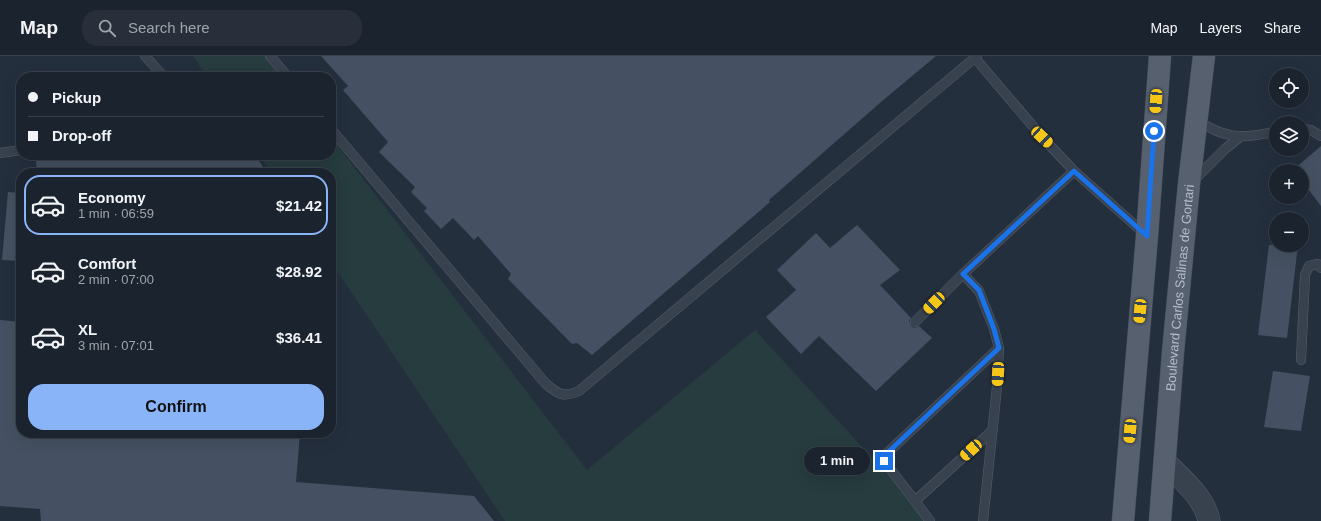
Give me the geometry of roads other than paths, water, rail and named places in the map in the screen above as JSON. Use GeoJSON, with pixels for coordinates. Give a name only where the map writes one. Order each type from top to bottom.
{"type":"FeatureCollection","features":[{"type":"Feature","properties":{"kind":"main road"},"geometry":{"type":"LineString","coordinates":[[1123,521],[1147,236],[1160,56]]}},
{"type":"Feature","properties":{"kind":"main road","name":"Boulevard Carlos Salinas de Gortari"},"geometry":{"type":"LineString","coordinates":[[1160,521],[1173,352],[1204,56]]}},
{"type":"Feature","properties":{"kind":"street"},"geometry":{"type":"LineString","coordinates":[[1165,462],[1200,499],[1206,509],[1209,521]]}},
{"type":"Feature","properties":{"kind":"lane"},"geometry":{"type":"LineString","coordinates":[[145,56],[159,72]]}},
{"type":"Feature","properties":{"kind":"lane"},"geometry":{"type":"LineString","coordinates":[[270,56],[284,72]]}},
{"type":"Feature","properties":{"kind":"lane"},"geometry":{"type":"LineString","coordinates":[[336,135],[544,383],[558,394],[568,396],[579,391],[976,57],[1042,137],[1074,171],[1147,236]]}},
{"type":"Feature","properties":{"kind":"lane"},"geometry":{"type":"LineString","coordinates":[[1198,121],[1216,131],[1240,137],[1269,133]]}},
{"type":"Feature","properties":{"kind":"lane"},"geometry":{"type":"LineString","coordinates":[[1309,130],[1321,136]]}},
{"type":"Feature","properties":{"kind":"lane"},"geometry":{"type":"LineString","coordinates":[[1190,184],[1225,149],[1240,137]]}},
{"type":"Feature","properties":{"kind":"lane"},"geometry":{"type":"LineString","coordinates":[[0,153],[16,151]]}},
{"type":"Feature","properties":{"kind":"lane"},"geometry":{"type":"LineString","coordinates":[[915,322],[963,274],[1074,171]]}},
{"type":"Feature","properties":{"kind":"lane"},"geometry":{"type":"LineString","coordinates":[[1301,360],[1305,275],[1309,266],[1318,264],[1321,268]]}},
{"type":"Feature","properties":{"kind":"lane"},"geometry":{"type":"LineString","coordinates":[[963,274],[979,290],[994,329],[999,348],[998,387],[983,521]]}},
{"type":"Feature","properties":{"kind":"lane"},"geometry":{"type":"LineString","coordinates":[[930,521],[886,465],[884,456],[999,348]]}},
{"type":"Feature","properties":{"kind":"lane"},"geometry":{"type":"LineString","coordinates":[[915,501],[993,430]]}}]}
